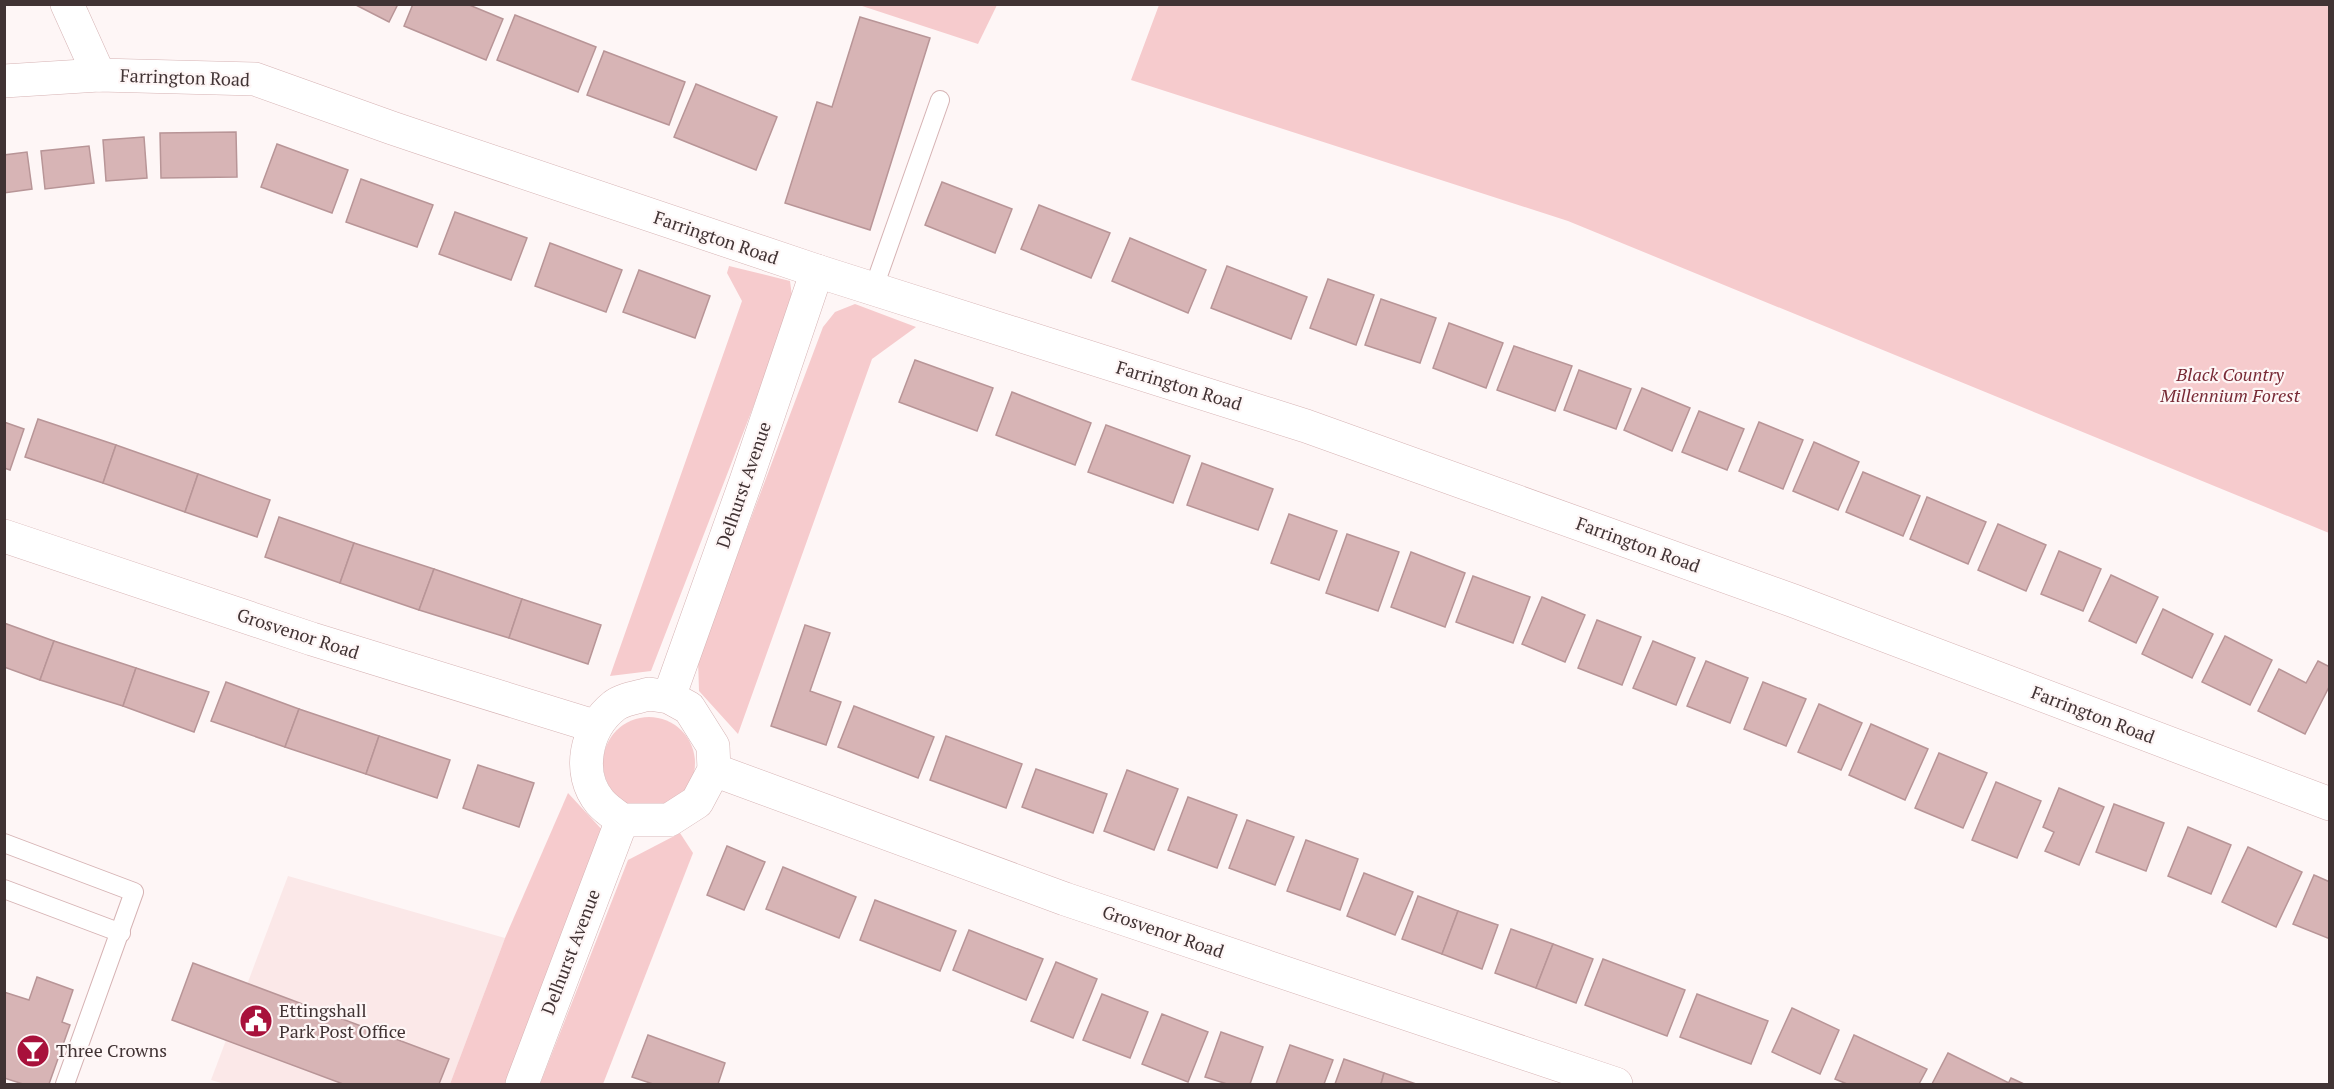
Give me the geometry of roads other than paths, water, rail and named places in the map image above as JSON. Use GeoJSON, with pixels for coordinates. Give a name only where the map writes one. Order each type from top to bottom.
{"type":"FeatureCollection","features":[{"type":"Feature","properties":{"kind":"street"},"geometry":{"type":"LineString","coordinates":[[67,4],[99,75]]}},
{"type":"Feature","properties":{"kind":"street","name":"Farrington Road"},"geometry":{"type":"LineString","coordinates":[[4,81],[99,75],[255,79],[392,128],[817,272],[1306,426],[1794,601],[2330,804]]}},
{"type":"Feature","properties":{"kind":"street","name":"Delhurst Avenue"},"geometry":{"type":"LineString","coordinates":[[669,697],[817,272]]}},
{"type":"Feature","properties":{"kind":"street","name":"Grosvenor Road"},"geometry":{"type":"LineString","coordinates":[[4,536],[312,639],[594,726]]}},
{"type":"Feature","properties":{"kind":"street"},"geometry":{"type":"LineString","coordinates":[[649,694],[669,697],[689,708],[700,722],[713,746],[714,770],[697,802],[669,820],[622,820],[600,802],[589,778],[585,759],[594,726],[615,704],[649,694]]}},
{"type":"Feature","properties":{"kind":"street","name":"Grosvenor Road"},"geometry":{"type":"LineString","coordinates":[[714,770],[1065,899],[1616,1084]]}},
{"type":"Feature","properties":{"kind":"street","name":"Delhurst Avenue"},"geometry":{"type":"LineString","coordinates":[[522,1084],[622,820]]}},
{"type":"Feature","properties":{"kind":"lane"},"geometry":{"type":"LineString","coordinates":[[873,290],[940,100]]}},
{"type":"Feature","properties":{"kind":"lane"},"geometry":{"type":"LineString","coordinates":[[4,843],[134,892],[65,1084]]}},
{"type":"Feature","properties":{"kind":"lane"},"geometry":{"type":"LineString","coordinates":[[4,889],[121,933]]}},
{"type":"Feature","properties":{"kind":"place","name":"Ettingshall Park Post Office"},"geometry":{"type":"Point","coordinates":[256,1021]}},
{"type":"Feature","properties":{"kind":"place","name":"Three Crowns"},"geometry":{"type":"Point","coordinates":[33,1051]}},
{"type":"Feature","properties":{"kind":"park label","name":"Black Country Millennium Forest"},"geometry":{"type":"Point","coordinates":[2230,385]}}]}
